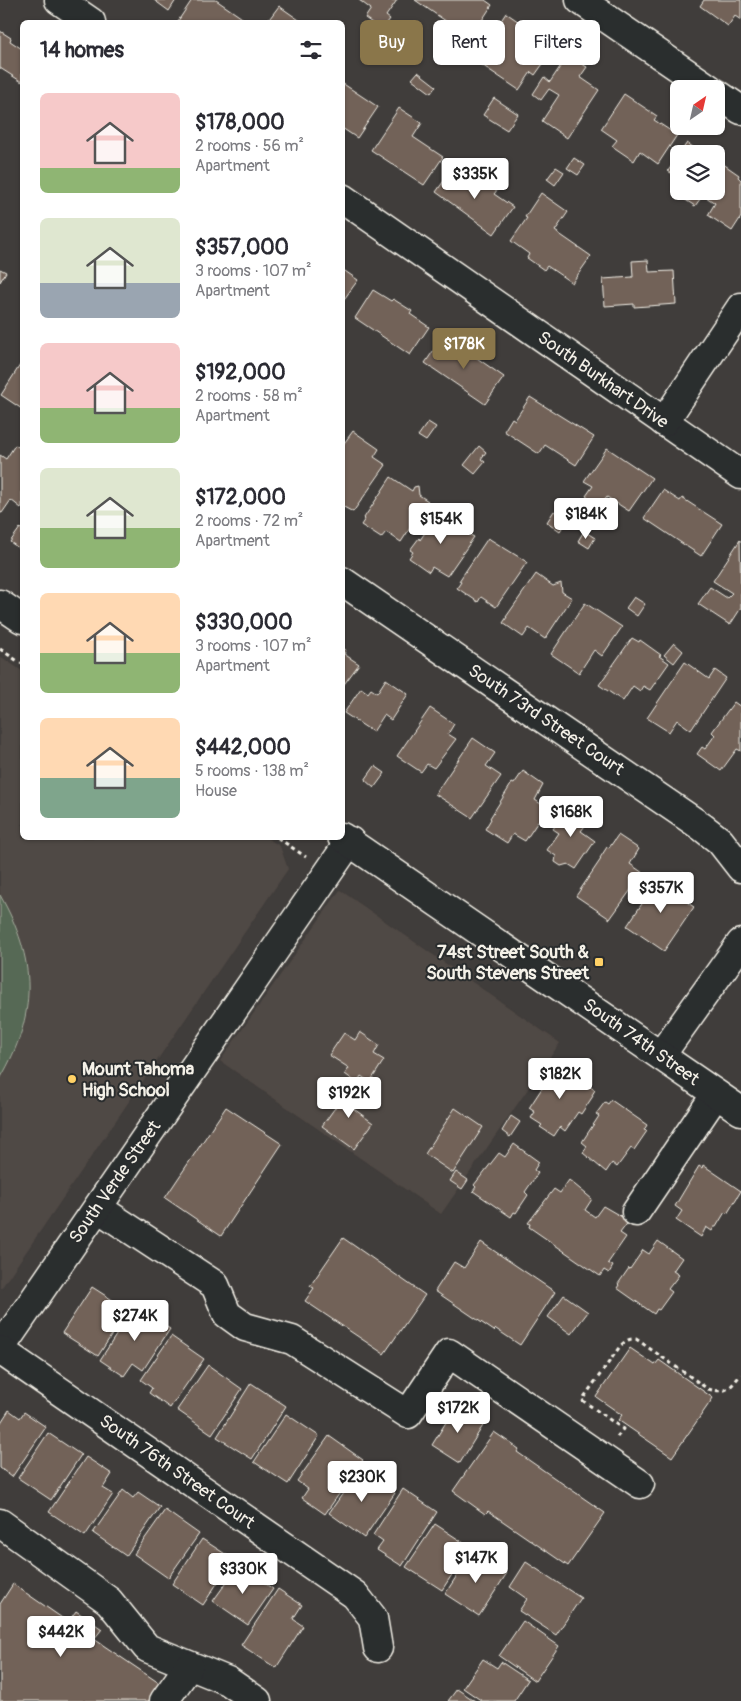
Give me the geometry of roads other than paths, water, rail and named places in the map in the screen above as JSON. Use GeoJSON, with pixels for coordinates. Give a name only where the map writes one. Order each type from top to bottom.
{"type":"FeatureCollection","features":[{"type":"Feature","properties":{"kind":"street"},"geometry":{"type":"LineString","coordinates":[[59,0],[88,20]]}},
{"type":"Feature","properties":{"kind":"street"},"geometry":{"type":"LineString","coordinates":[[580,0],[697,80]]}},
{"type":"Feature","properties":{"kind":"street"},"geometry":{"type":"LineString","coordinates":[[725,99],[741,110]]}},
{"type":"Feature","properties":{"kind":"street","name":"South Burkhart Drive"},"geometry":{"type":"LineString","coordinates":[[345,200],[741,475]]}},
{"type":"Feature","properties":{"kind":"street"},"geometry":{"type":"LineString","coordinates":[[664,422],[741,307]]}},
{"type":"Feature","properties":{"kind":"street","name":"South 73rd Street Court"},"geometry":{"type":"LineString","coordinates":[[345,583],[702,827],[720,841],[741,868]]}},
{"type":"Feature","properties":{"kind":"street"},"geometry":{"type":"LineString","coordinates":[[0,604],[20,618]]}},
{"type":"Feature","properties":{"kind":"street","name":"South Verde Street"},"geometry":{"type":"LineString","coordinates":[[0,1350],[329,872],[346,839]]}},
{"type":"Feature","properties":{"kind":"street","name":"South 74th Street"},"geometry":{"type":"LineString","coordinates":[[346,839],[741,1111]]}},
{"type":"Feature","properties":{"kind":"street"},"geometry":{"type":"LineString","coordinates":[[660,1055],[741,943]]}},
{"type":"Feature","properties":{"kind":"street"},"geometry":{"type":"LineString","coordinates":[[636,1212],[716,1094]]}},
{"type":"Feature","properties":{"kind":"street"},"geometry":{"type":"LineString","coordinates":[[98,1208],[215,1285],[227,1314],[245,1327],[292,1340],[408,1414],[449,1354],[640,1484]]}},
{"type":"Feature","properties":{"kind":"street","name":"South 76th Street Court"},"geometry":{"type":"LineString","coordinates":[[0,1350],[355,1595],[373,1618],[378,1648]]}},
{"type":"Feature","properties":{"kind":"street"},"geometry":{"type":"LineString","coordinates":[[0,1523],[109,1601],[147,1648],[228,1681],[256,1701]]}},
{"type":"Feature","properties":{"kind":"street"},"geometry":{"type":"LineString","coordinates":[[164,1701],[189,1666]]}},
{"type":"Feature","properties":{"kind":"place","name":"74st Street South & South Stevens Street"},"geometry":{"type":"Point","coordinates":[599,962]}},
{"type":"Feature","properties":{"kind":"place","name":"Mount Tahoma High School"},"geometry":{"type":"Point","coordinates":[72,1079]}}]}
